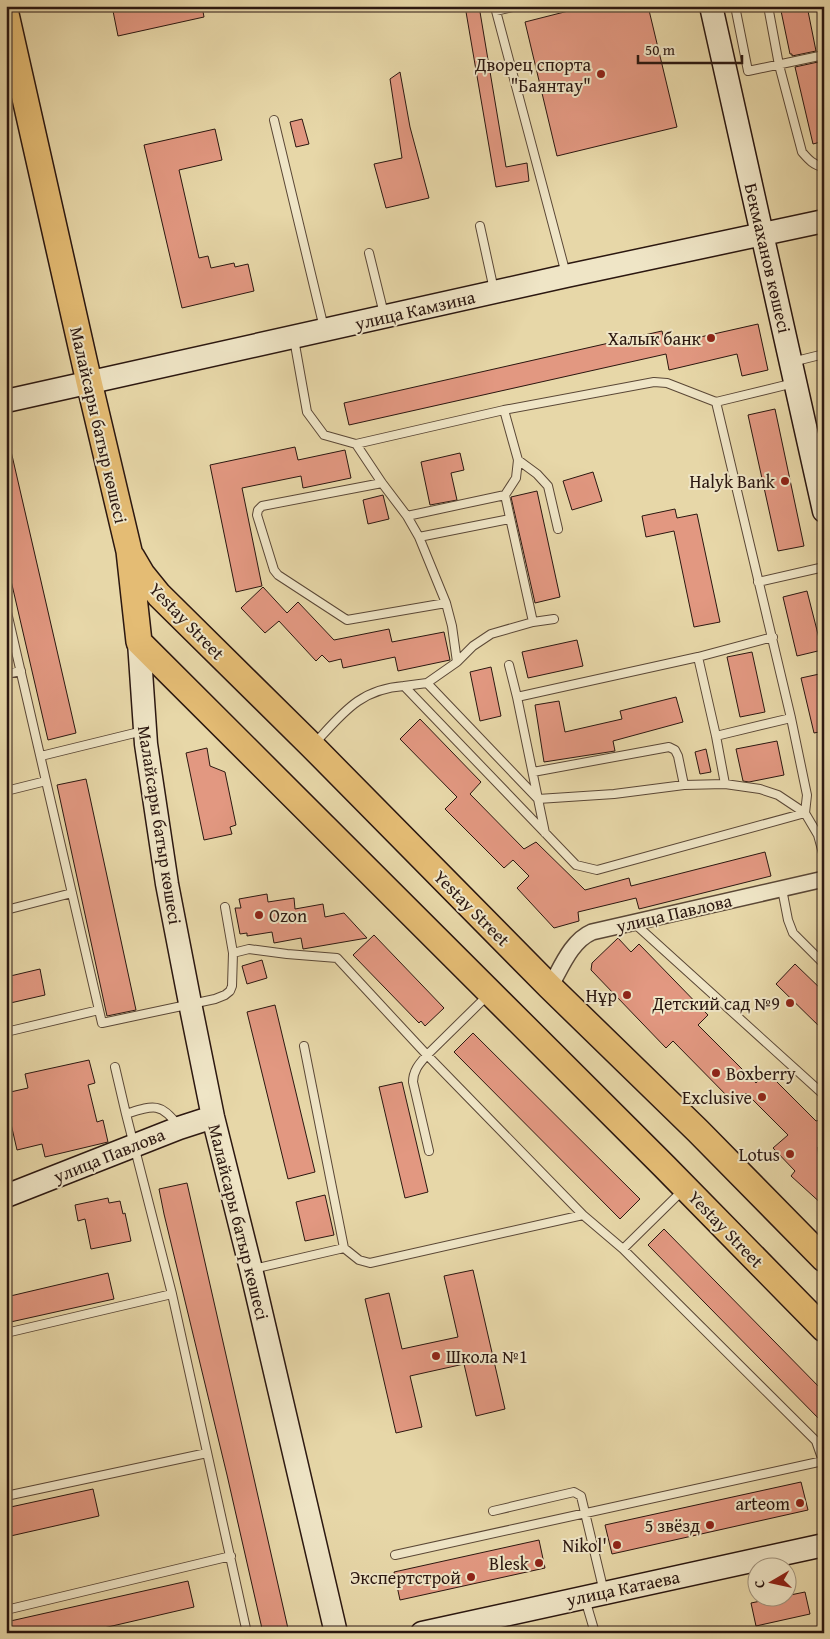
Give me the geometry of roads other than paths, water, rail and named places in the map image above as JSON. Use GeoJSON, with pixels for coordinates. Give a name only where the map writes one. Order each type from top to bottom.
{"type":"FeatureCollection","features":[{"type":"Feature","properties":{"kind":"main road","name":"Малайсары батыр көшесі"},"geometry":{"type":"LineString","coordinates":[[6,14],[129,551],[138,642]]}},
{"type":"Feature","properties":{"kind":"main road","name":"Yestay Street"},"geometry":{"type":"LineString","coordinates":[[129,551],[150,585],[550,986],[823,1256]]}},
{"type":"Feature","properties":{"kind":"main road","name":"Yestay Street"},"geometry":{"type":"LineString","coordinates":[[138,642],[686,1187],[824,1329]]}},
{"type":"Feature","properties":{"kind":"street","name":"Бекмаханов көшесі"},"geometry":{"type":"LineString","coordinates":[[711,6],[737,73],[763,234],[823,504]]}},
{"type":"Feature","properties":{"kind":"street","name":"улица Камзина"},"geometry":{"type":"LineString","coordinates":[[6,401],[824,220]]}},
{"type":"Feature","properties":{"kind":"street","name":"Малайсары батыр көшесі"},"geometry":{"type":"LineString","coordinates":[[138,642],[144,730],[167,884],[190,1004],[213,1117],[251,1269],[336,1633]]}},
{"type":"Feature","properties":{"kind":"street","name":"улица Павлова"},"geometry":{"type":"LineString","coordinates":[[550,986],[577,942],[585,935],[824,879]]}},
{"type":"Feature","properties":{"kind":"street","name":"улица Павлова"},"geometry":{"type":"LineString","coordinates":[[6,1196],[179,1128],[213,1117]]}},
{"type":"Feature","properties":{"kind":"street","name":"улица Катаева"},"geometry":{"type":"LineString","coordinates":[[422,1633],[824,1545]]}},
{"type":"Feature","properties":{"kind":"lane"},"geometry":{"type":"LineString","coordinates":[[517,6],[496,11],[566,276]]}},
{"type":"Feature","properties":{"kind":"lane"},"geometry":{"type":"LineString","coordinates":[[735,6],[737,73],[824,54]]}},
{"type":"Feature","properties":{"kind":"lane"},"geometry":{"type":"LineString","coordinates":[[768,6],[779,64],[802,152],[809,161],[824,167]]}},
{"type":"Feature","properties":{"kind":"lane"},"geometry":{"type":"LineString","coordinates":[[274,120],[324,330]]}},
{"type":"Feature","properties":{"kind":"lane"},"geometry":{"type":"LineString","coordinates":[[480,226],[495,292]]}},
{"type":"Feature","properties":{"kind":"lane"},"geometry":{"type":"LineString","coordinates":[[369,253],[384,316]]}},
{"type":"Feature","properties":{"kind":"lane"},"geometry":{"type":"LineString","coordinates":[[293,337],[307,412],[324,436],[356,444],[504,410],[654,382],[667,382],[716,402],[793,372],[824,354]]}},
{"type":"Feature","properties":{"kind":"lane"},"geometry":{"type":"LineString","coordinates":[[716,402],[791,718],[806,795],[805,813]]}},
{"type":"Feature","properties":{"kind":"lane"},"geometry":{"type":"LineString","coordinates":[[504,410],[518,460],[516,478],[505,495],[533,622]]}},
{"type":"Feature","properties":{"kind":"lane"},"geometry":{"type":"LineString","coordinates":[[356,444],[407,516],[419,537],[446,603],[452,626],[457,662]]}},
{"type":"Feature","properties":{"kind":"lane"},"geometry":{"type":"LineString","coordinates":[[518,460],[537,474],[548,486],[558,529]]}},
{"type":"Feature","properties":{"kind":"lane"},"geometry":{"type":"LineString","coordinates":[[382,483],[262,506],[258,510],[258,516],[274,570],[278,575],[347,620],[446,603]]}},
{"type":"Feature","properties":{"kind":"lane"},"geometry":{"type":"LineString","coordinates":[[407,516],[505,495]]}},
{"type":"Feature","properties":{"kind":"lane"},"geometry":{"type":"LineString","coordinates":[[419,537],[510,519]]}},
{"type":"Feature","properties":{"kind":"lane"},"geometry":{"type":"LineString","coordinates":[[758,582],[824,567]]}},
{"type":"Feature","properties":{"kind":"lane"},"geometry":{"type":"LineString","coordinates":[[6,608],[102,1023],[215,999],[230,991],[232,986],[233,953],[225,907]]}},
{"type":"Feature","properties":{"kind":"lane"},"geometry":{"type":"LineString","coordinates":[[312,746],[355,702],[386,687],[427,683],[457,662],[473,646],[491,634],[533,622],[554,619]]}},
{"type":"Feature","properties":{"kind":"lane"},"geometry":{"type":"LineString","coordinates":[[517,697],[698,657],[773,637]]}},
{"type":"Feature","properties":{"kind":"lane"},"geometry":{"type":"LineString","coordinates":[[698,657],[725,784]]}},
{"type":"Feature","properties":{"kind":"lane"},"geometry":{"type":"LineString","coordinates":[[509,664],[545,833]]}},
{"type":"Feature","properties":{"kind":"lane"},"geometry":{"type":"LineString","coordinates":[[6,674],[21,670]]}},
{"type":"Feature","properties":{"kind":"lane"},"geometry":{"type":"LineString","coordinates":[[427,683],[538,799]]}},
{"type":"Feature","properties":{"kind":"lane"},"geometry":{"type":"LineString","coordinates":[[404,686],[576,865],[597,870],[805,813]]}},
{"type":"Feature","properties":{"kind":"lane"},"geometry":{"type":"LineString","coordinates":[[716,736],[791,718]]}},
{"type":"Feature","properties":{"kind":"lane"},"geometry":{"type":"LineString","coordinates":[[41,756],[144,730]]}},
{"type":"Feature","properties":{"kind":"lane"},"geometry":{"type":"LineString","coordinates":[[533,772],[669,748],[675,750],[678,756],[684,785]]}},
{"type":"Feature","properties":{"kind":"lane"},"geometry":{"type":"LineString","coordinates":[[6,791],[46,781]]}},
{"type":"Feature","properties":{"kind":"lane"},"geometry":{"type":"LineString","coordinates":[[538,799],[614,794],[684,785],[725,784],[760,789],[778,795],[805,813],[818,835],[824,856]]}},
{"type":"Feature","properties":{"kind":"lane"},"geometry":{"type":"LineString","coordinates":[[782,888],[788,920],[794,932],[824,964]]}},
{"type":"Feature","properties":{"kind":"lane"},"geometry":{"type":"LineString","coordinates":[[6,910],[72,894]]}},
{"type":"Feature","properties":{"kind":"lane"},"geometry":{"type":"LineString","coordinates":[[634,923],[824,1095]]}},
{"type":"Feature","properties":{"kind":"lane"},"geometry":{"type":"LineString","coordinates":[[233,953],[250,950],[337,958],[583,1215],[623,1248],[816,1441],[823,1463],[395,1554]]}},
{"type":"Feature","properties":{"kind":"lane"},"geometry":{"type":"LineString","coordinates":[[429,1151],[413,1082],[415,1069],[490,992]]}},
{"type":"Feature","properties":{"kind":"lane"},"geometry":{"type":"LineString","coordinates":[[6,1032],[99,1010]]}},
{"type":"Feature","properties":{"kind":"lane"},"geometry":{"type":"LineString","coordinates":[[304,1046],[344,1248],[359,1260],[370,1264],[583,1215]]}},
{"type":"Feature","properties":{"kind":"lane"},"geometry":{"type":"LineString","coordinates":[[114,1068],[172,1294],[247,1633]]}},
{"type":"Feature","properties":{"kind":"lane"},"geometry":{"type":"LineString","coordinates":[[126,1114],[148,1107],[162,1108],[174,1119],[179,1128]]}},
{"type":"Feature","properties":{"kind":"lane"},"geometry":{"type":"LineString","coordinates":[[623,1248],[686,1187]]}},
{"type":"Feature","properties":{"kind":"lane"},"geometry":{"type":"LineString","coordinates":[[251,1269],[344,1248]]}},
{"type":"Feature","properties":{"kind":"lane"},"geometry":{"type":"LineString","coordinates":[[6,1333],[172,1294]]}},
{"type":"Feature","properties":{"kind":"lane"},"geometry":{"type":"LineString","coordinates":[[6,1496],[207,1452]]}},
{"type":"Feature","properties":{"kind":"lane"},"geometry":{"type":"LineString","coordinates":[[493,1511],[574,1492],[581,1496],[586,1513],[594,1595],[595,1633]]}},
{"type":"Feature","properties":{"kind":"lane"},"geometry":{"type":"LineString","coordinates":[[6,1610],[231,1556]]}},
{"type":"Feature","properties":{"kind":"place","name":"Дворец спорта \"Баянтау\""},"geometry":{"type":"Point","coordinates":[601,74]}},
{"type":"Feature","properties":{"kind":"place","name":"Халык банк"},"geometry":{"type":"Point","coordinates":[711,338]}},
{"type":"Feature","properties":{"kind":"place","name":"Halyk Bank"},"geometry":{"type":"Point","coordinates":[785,481]}},
{"type":"Feature","properties":{"kind":"place","name":"Ozon"},"geometry":{"type":"Point","coordinates":[259,915]}},
{"type":"Feature","properties":{"kind":"place","name":"Нұр"},"geometry":{"type":"Point","coordinates":[627,995]}},
{"type":"Feature","properties":{"kind":"place","name":"Детский сад №9"},"geometry":{"type":"Point","coordinates":[790,1003]}},
{"type":"Feature","properties":{"kind":"place","name":"Boxberry"},"geometry":{"type":"Point","coordinates":[716,1073]}},
{"type":"Feature","properties":{"kind":"place","name":"Exclusive"},"geometry":{"type":"Point","coordinates":[762,1097]}},
{"type":"Feature","properties":{"kind":"place","name":"Lotus"},"geometry":{"type":"Point","coordinates":[790,1154]}},
{"type":"Feature","properties":{"kind":"place","name":"Школа №1"},"geometry":{"type":"Point","coordinates":[436,1356]}},
{"type":"Feature","properties":{"kind":"place","name":"arteom"},"geometry":{"type":"Point","coordinates":[800,1503]}},
{"type":"Feature","properties":{"kind":"place","name":"5 звёзд"},"geometry":{"type":"Point","coordinates":[710,1525]}},
{"type":"Feature","properties":{"kind":"place","name":"Nikol'"},"geometry":{"type":"Point","coordinates":[617,1545]}},
{"type":"Feature","properties":{"kind":"place","name":"Blesk"},"geometry":{"type":"Point","coordinates":[539,1563]}},
{"type":"Feature","properties":{"kind":"place","name":"Экспертстрой"},"geometry":{"type":"Point","coordinates":[471,1577]}}]}
